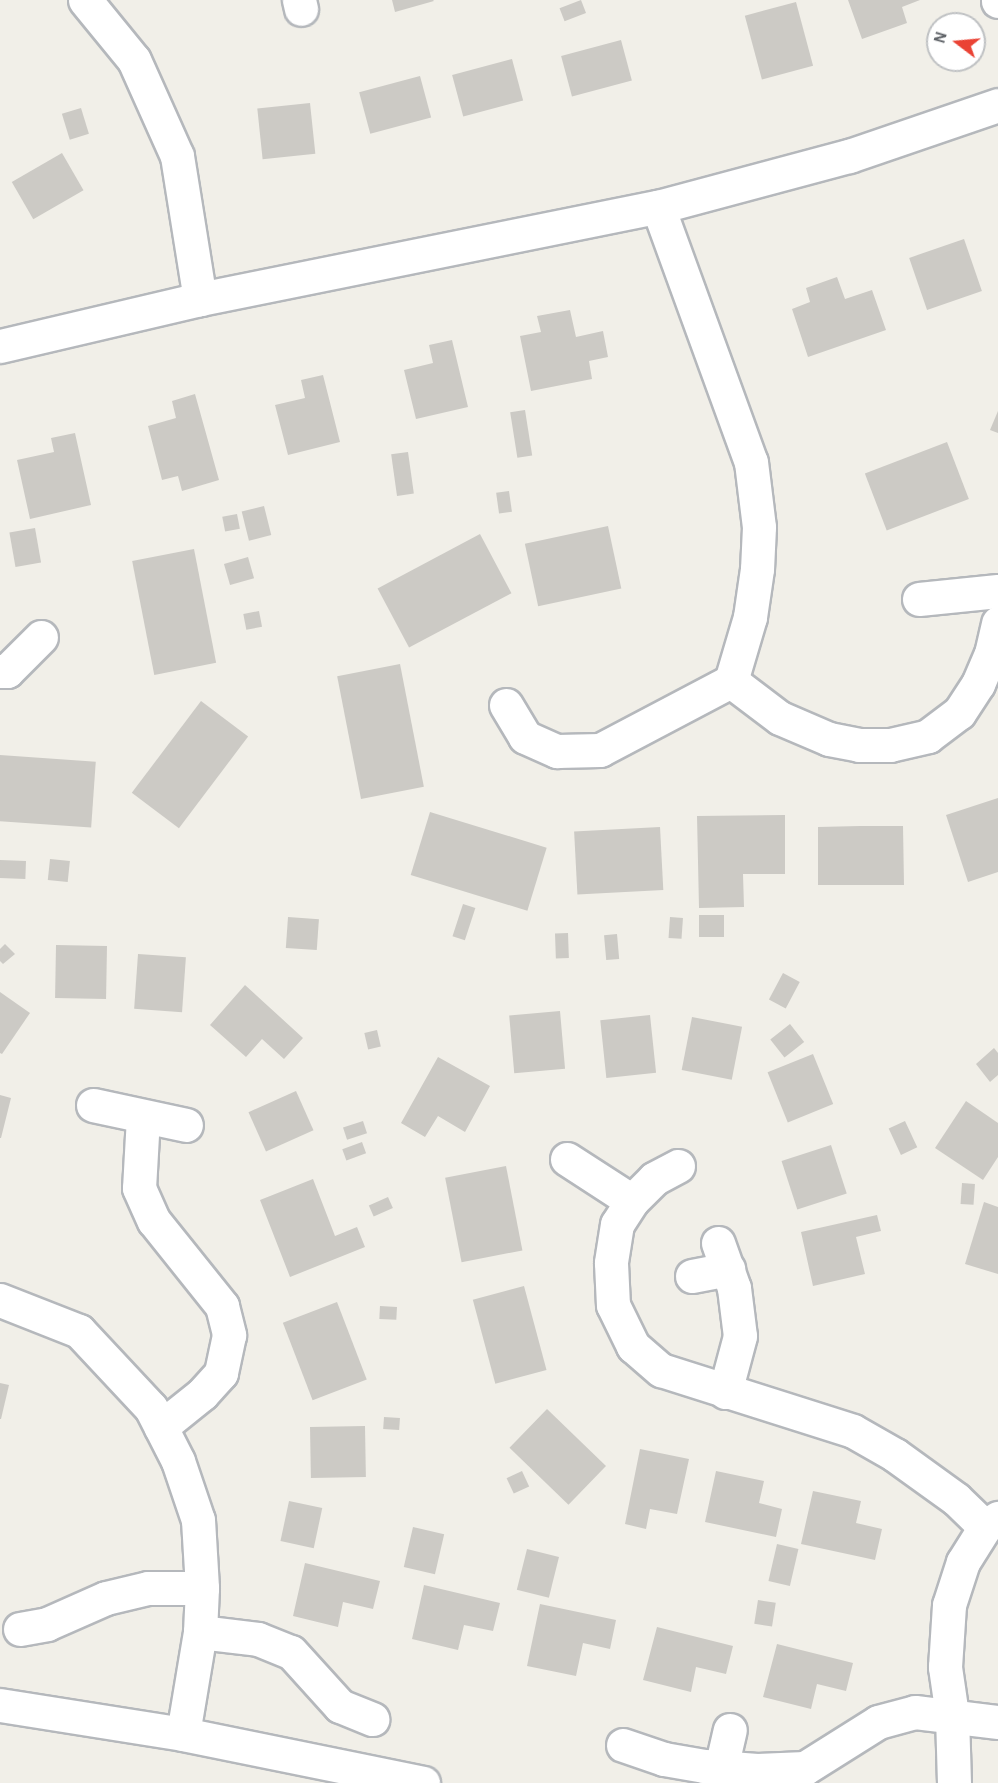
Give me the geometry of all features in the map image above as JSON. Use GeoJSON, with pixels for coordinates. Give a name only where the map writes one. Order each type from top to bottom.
{"type":"FeatureCollection","features":[{"type":"Feature","properties":{"kind":"street"},"geometry":{"type":"LineString","coordinates":[[85,0],[134,60],[177,156],[200,299]]}},
{"type":"Feature","properties":{"kind":"street"},"geometry":{"type":"LineString","coordinates":[[0,346],[200,299],[658,207],[849,156],[998,105]]}},
{"type":"Feature","properties":{"kind":"street"},"geometry":{"type":"LineString","coordinates":[[506,705],[525,737],[557,751],[600,750],[731,681],[750,618],[757,569],[759,527],[751,462],[658,207]]}},
{"type":"Feature","properties":{"kind":"street"},"geometry":{"type":"LineString","coordinates":[[919,598],[998,591]]}},
{"type":"Feature","properties":{"kind":"street"},"geometry":{"type":"LineString","coordinates":[[731,681],[780,718],[829,739],[859,745],[899,742],[928,736],[959,713],[978,684],[991,654],[998,623]]}},
{"type":"Feature","properties":{"kind":"street"},"geometry":{"type":"LineString","coordinates":[[0,671],[7,671],[41,637]]}},
{"type":"Feature","properties":{"kind":"street"},"geometry":{"type":"LineString","coordinates":[[93,1105],[186,1125]]}},
{"type":"Feature","properties":{"kind":"street"},"geometry":{"type":"LineString","coordinates":[[143,1117],[139,1188],[154,1221],[222,1306],[229,1335],[221,1373],[202,1394],[161,1428]]}},
{"type":"Feature","properties":{"kind":"street"},"geometry":{"type":"LineString","coordinates":[[567,1159],[632,1201]]}},
{"type":"Feature","properties":{"kind":"street"},"geometry":{"type":"LineString","coordinates":[[678,1166],[654,1179],[632,1201],[617,1224],[611,1263],[613,1305],[633,1346],[661,1370],[853,1431],[895,1455],[992,1523],[963,1562],[949,1605],[945,1667],[952,1715],[954,1783]]}},
{"type":"Feature","properties":{"kind":"street"},"geometry":{"type":"LineString","coordinates":[[692,1276],[723,1256],[734,1288],[740,1336],[725,1392]]}},
{"type":"Feature","properties":{"kind":"street"},"geometry":{"type":"LineString","coordinates":[[0,1300],[79,1331],[151,1408],[178,1461],[198,1520],[202,1588],[200,1632],[183,1734]]}},
{"type":"Feature","properties":{"kind":"street"},"geometry":{"type":"LineString","coordinates":[[20,1629],[47,1624],[106,1598],[148,1588],[202,1588]]}},
{"type":"Feature","properties":{"kind":"street"},"geometry":{"type":"LineString","coordinates":[[200,1632],[258,1639],[291,1652],[340,1706],[372,1719]]}},
{"type":"Feature","properties":{"kind":"street"},"geometry":{"type":"LineString","coordinates":[[0,1705],[183,1734],[423,1783]]}},
{"type":"Feature","properties":{"kind":"street"},"geometry":{"type":"LineString","coordinates":[[623,1745],[664,1758],[721,1768],[757,1770],[805,1768],[878,1722],[915,1712],[998,1722]]}},
{"type":"Feature","properties":{"kind":"street"},"geometry":{"type":"LineString","coordinates":[[721,1768],[730,1730]]}},
{"type":"Feature","properties":{"kind":"building"},"geometry":{"type":"Polygon","coordinates":[[[392,0],[433,0],[434,1],[395,12],[392,0]]]}},
{"type":"Feature","properties":{"kind":"building"},"geometry":{"type":"Polygon","coordinates":[[[581,0],[586,13],[565,21],[560,8],[581,0]]]}},
{"type":"Feature","properties":{"kind":"building"},"geometry":{"type":"Polygon","coordinates":[[[848,0],[920,0],[902,7],[907,23],[862,39],[848,0]]]}},
{"type":"Feature","properties":{"kind":"building"},"geometry":{"type":"Polygon","coordinates":[[[796,2],[813,66],[762,79],[745,16],[796,2]]]}},
{"type":"Feature","properties":{"kind":"building"},"geometry":{"type":"Polygon","coordinates":[[[621,40],[632,81],[572,97],[561,56],[621,40]]]}},
{"type":"Feature","properties":{"kind":"building"},"geometry":{"type":"Polygon","coordinates":[[[512,59],[523,101],[463,117],[452,75],[512,59]]]}},
{"type":"Feature","properties":{"kind":"building"},"geometry":{"type":"Polygon","coordinates":[[[420,76],[431,118],[370,134],[359,92],[420,76]]]}},
{"type":"Feature","properties":{"kind":"building"},"geometry":{"type":"Polygon","coordinates":[[[310,103],[315,154],[263,159],[257,109],[310,103]]]}},
{"type":"Feature","properties":{"kind":"building"},"geometry":{"type":"Polygon","coordinates":[[[81,108],[89,134],[70,140],[62,114],[81,108]]]}},
{"type":"Feature","properties":{"kind":"building"},"geometry":{"type":"Polygon","coordinates":[[[62,153],[84,190],[33,219],[12,182],[62,153]]]}},
{"type":"Feature","properties":{"kind":"building"},"geometry":{"type":"Polygon","coordinates":[[[964,239],[982,291],[927,310],[909,258],[964,239]]]}},
{"type":"Feature","properties":{"kind":"building"},"geometry":{"type":"Polygon","coordinates":[[[837,277],[845,299],[872,290],[886,330],[808,357],[792,309],[810,302],[806,288],[837,277]]]}},
{"type":"Feature","properties":{"kind":"building"},"geometry":{"type":"Polygon","coordinates":[[[570,310],[576,337],[603,331],[608,357],[589,361],[592,379],[531,391],[520,336],[541,332],[537,316],[570,310]]]}},
{"type":"Feature","properties":{"kind":"building"},"geometry":{"type":"Polygon","coordinates":[[[452,340],[468,407],[416,419],[404,370],[433,363],[429,345],[452,340]]]}},
{"type":"Feature","properties":{"kind":"building"},"geometry":{"type":"Polygon","coordinates":[[[323,375],[340,442],[288,455],[275,405],[305,398],[301,380],[323,375]]]}},
{"type":"Feature","properties":{"kind":"building"},"geometry":{"type":"Polygon","coordinates":[[[195,394],[219,480],[182,491],[178,476],[162,480],[148,426],[176,418],[172,401],[195,394]]]}},
{"type":"Feature","properties":{"kind":"building"},"geometry":{"type":"Polygon","coordinates":[[[525,410],[532,455],[517,458],[510,412],[525,410]]]}},
{"type":"Feature","properties":{"kind":"building"},"geometry":{"type":"Polygon","coordinates":[[[998,411],[998,433],[990,430],[998,411]]]}},
{"type":"Feature","properties":{"kind":"building"},"geometry":{"type":"Polygon","coordinates":[[[75,433],[91,505],[30,519],[17,460],[54,452],[51,438],[75,433]]]}},
{"type":"Feature","properties":{"kind":"building"},"geometry":{"type":"Polygon","coordinates":[[[947,442],[969,499],[887,530],[865,474],[947,442]]]}},
{"type":"Feature","properties":{"kind":"building"},"geometry":{"type":"Polygon","coordinates":[[[408,452],[414,494],[397,496],[391,454],[408,452]]]}},
{"type":"Feature","properties":{"kind":"building"},"geometry":{"type":"Polygon","coordinates":[[[509,491],[512,512],[499,514],[496,493],[509,491]]]}},
{"type":"Feature","properties":{"kind":"building"},"geometry":{"type":"Polygon","coordinates":[[[264,506],[271,535],[249,541],[242,512],[264,506]]]}},
{"type":"Feature","properties":{"kind":"building"},"geometry":{"type":"Polygon","coordinates":[[[237,514],[240,529],[225,532],[222,517],[237,514]]]}},
{"type":"Feature","properties":{"kind":"building"},"geometry":{"type":"Polygon","coordinates":[[[608,526],[621,589],[538,606],[525,544],[608,526]]]}},
{"type":"Feature","properties":{"kind":"building"},"geometry":{"type":"Polygon","coordinates":[[[35,528],[41,562],[15,567],[9,533],[35,528]]]}},
{"type":"Feature","properties":{"kind":"building"},"geometry":{"type":"Polygon","coordinates":[[[480,534],[511,593],[409,648],[378,588],[480,534]]]}},
{"type":"Feature","properties":{"kind":"building"},"geometry":{"type":"Polygon","coordinates":[[[194,549],[216,663],[154,675],[132,561],[194,549]]]}},
{"type":"Feature","properties":{"kind":"building"},"geometry":{"type":"Polygon","coordinates":[[[248,557],[254,578],[230,585],[224,564],[248,557]]]}},
{"type":"Feature","properties":{"kind":"building"},"geometry":{"type":"Polygon","coordinates":[[[259,611],[262,627],[246,630],[243,614],[259,611]]]}},
{"type":"Feature","properties":{"kind":"building"},"geometry":{"type":"Polygon","coordinates":[[[400,664],[424,787],[361,799],[337,676],[400,664]]]}},
{"type":"Feature","properties":{"kind":"building"},"geometry":{"type":"Polygon","coordinates":[[[201,701],[248,737],[179,828],[132,793],[201,701]]]}},
{"type":"Feature","properties":{"kind":"building"},"geometry":{"type":"Polygon","coordinates":[[[0,755],[96,762],[91,828],[0,821],[0,755]]]}},
{"type":"Feature","properties":{"kind":"building"},"geometry":{"type":"Polygon","coordinates":[[[998,798],[998,872],[968,882],[946,815],[998,798]]]}},
{"type":"Feature","properties":{"kind":"building"},"geometry":{"type":"Polygon","coordinates":[[[430,812],[547,848],[527,911],[411,875],[430,812]]]}},
{"type":"Feature","properties":{"kind":"building"},"geometry":{"type":"Polygon","coordinates":[[[785,815],[785,874],[743,874],[744,907],[699,908],[697,816],[785,815]]]}},
{"type":"Feature","properties":{"kind":"building"},"geometry":{"type":"Polygon","coordinates":[[[903,826],[904,885],[818,885],[818,827],[903,826]]]}},
{"type":"Feature","properties":{"kind":"building"},"geometry":{"type":"Polygon","coordinates":[[[660,827],[663,890],[577,894],[574,832],[660,827]]]}},
{"type":"Feature","properties":{"kind":"building"},"geometry":{"type":"Polygon","coordinates":[[[50,859],[70,861],[68,882],[48,880],[50,859]]]}},
{"type":"Feature","properties":{"kind":"building"},"geometry":{"type":"Polygon","coordinates":[[[0,860],[26,861],[25,879],[0,878],[0,860]]]}},
{"type":"Feature","properties":{"kind":"building"},"geometry":{"type":"Polygon","coordinates":[[[463,904],[475,908],[465,940],[452,936],[463,904]]]}},
{"type":"Feature","properties":{"kind":"building"},"geometry":{"type":"Polygon","coordinates":[[[699,915],[724,915],[724,937],[699,937],[699,915]]]}},
{"type":"Feature","properties":{"kind":"building"},"geometry":{"type":"Polygon","coordinates":[[[288,917],[319,919],[317,950],[286,948],[288,917]]]}},
{"type":"Feature","properties":{"kind":"building"},"geometry":{"type":"Polygon","coordinates":[[[670,917],[683,918],[682,939],[669,938],[670,917]]]}},
{"type":"Feature","properties":{"kind":"building"},"geometry":{"type":"Polygon","coordinates":[[[555,933],[568,933],[569,958],[556,958],[555,933]]]}},
{"type":"Feature","properties":{"kind":"building"},"geometry":{"type":"Polygon","coordinates":[[[617,934],[619,959],[606,960],[604,935],[617,934]]]}},
{"type":"Feature","properties":{"kind":"building"},"geometry":{"type":"Polygon","coordinates":[[[5,944],[15,954],[3,964],[0,961],[0,949],[5,944]]]}},
{"type":"Feature","properties":{"kind":"building"},"geometry":{"type":"Polygon","coordinates":[[[56,945],[107,946],[106,999],[55,998],[56,945]]]}},
{"type":"Feature","properties":{"kind":"building"},"geometry":{"type":"Polygon","coordinates":[[[138,954],[186,957],[182,1012],[134,1009],[138,954]]]}},
{"type":"Feature","properties":{"kind":"building"},"geometry":{"type":"Polygon","coordinates":[[[783,973],[800,982],[786,1008],[769,999],[783,973]]]}},
{"type":"Feature","properties":{"kind":"building"},"geometry":{"type":"Polygon","coordinates":[[[245,985],[303,1038],[284,1059],[262,1039],[246,1057],[210,1025],[245,985]]]}},
{"type":"Feature","properties":{"kind":"building"},"geometry":{"type":"Polygon","coordinates":[[[0,992],[30,1013],[2,1054],[0,1053],[0,992]]]}},
{"type":"Feature","properties":{"kind":"building"},"geometry":{"type":"Polygon","coordinates":[[[560,1011],[565,1069],[514,1073],[509,1015],[560,1011]]]}},
{"type":"Feature","properties":{"kind":"building"},"geometry":{"type":"Polygon","coordinates":[[[650,1015],[656,1073],[606,1078],[600,1020],[650,1015]]]}},
{"type":"Feature","properties":{"kind":"building"},"geometry":{"type":"Polygon","coordinates":[[[692,1017],[742,1027],[732,1080],[682,1070],[692,1017]]]}},
{"type":"Feature","properties":{"kind":"building"},"geometry":{"type":"Polygon","coordinates":[[[790,1024],[804,1042],[784,1058],[770,1039],[790,1024]]]}},
{"type":"Feature","properties":{"kind":"building"},"geometry":{"type":"Polygon","coordinates":[[[377,1030],[381,1047],[368,1049],[364,1033],[377,1030]]]}},
{"type":"Feature","properties":{"kind":"building"},"geometry":{"type":"Polygon","coordinates":[[[994,1048],[998,1053],[998,1075],[990,1082],[976,1064],[994,1048]]]}},
{"type":"Feature","properties":{"kind":"building"},"geometry":{"type":"Polygon","coordinates":[[[813,1054],[833,1104],[788,1122],[768,1072],[813,1054]]]}},
{"type":"Feature","properties":{"kind":"building"},"geometry":{"type":"Polygon","coordinates":[[[438,1057],[490,1086],[465,1132],[438,1116],[425,1137],[401,1123],[438,1057]]]}},
{"type":"Feature","properties":{"kind":"building"},"geometry":{"type":"Polygon","coordinates":[[[296,1091],[313,1130],[266,1151],[248,1112],[296,1091]]]}},
{"type":"Feature","properties":{"kind":"building"},"geometry":{"type":"Polygon","coordinates":[[[0,1095],[11,1098],[1,1138],[0,1138],[0,1095]]]}},
{"type":"Feature","properties":{"kind":"building"},"geometry":{"type":"Polygon","coordinates":[[[966,1101],[998,1123],[998,1157],[983,1180],[935,1148],[966,1101]]]}},
{"type":"Feature","properties":{"kind":"building"},"geometry":{"type":"Polygon","coordinates":[[[363,1121],[367,1133],[347,1140],[343,1127],[363,1121]]]}},
{"type":"Feature","properties":{"kind":"building"},"geometry":{"type":"Polygon","coordinates":[[[905,1121],[917,1147],[901,1155],[889,1129],[905,1121]]]}},
{"type":"Feature","properties":{"kind":"building"},"geometry":{"type":"Polygon","coordinates":[[[362,1142],[366,1153],[346,1160],[342,1149],[362,1142]]]}},
{"type":"Feature","properties":{"kind":"building"},"geometry":{"type":"Polygon","coordinates":[[[831,1145],[847,1194],[797,1210],[782,1161],[831,1145]]]}},
{"type":"Feature","properties":{"kind":"building"},"geometry":{"type":"Polygon","coordinates":[[[506,1166],[522,1250],[462,1262],[445,1178],[506,1166]]]}},
{"type":"Feature","properties":{"kind":"building"},"geometry":{"type":"Polygon","coordinates":[[[313,1179],[335,1236],[357,1227],[365,1247],[290,1277],[260,1200],[313,1179]]]}},
{"type":"Feature","properties":{"kind":"building"},"geometry":{"type":"Polygon","coordinates":[[[962,1183],[975,1184],[974,1205],[961,1204],[962,1183]]]}},
{"type":"Feature","properties":{"kind":"building"},"geometry":{"type":"Polygon","coordinates":[[[388,1197],[393,1208],[374,1217],[369,1206],[388,1197]]]}},
{"type":"Feature","properties":{"kind":"building"},"geometry":{"type":"Polygon","coordinates":[[[984,1202],[998,1207],[998,1274],[965,1264],[984,1202]]]}},
{"type":"Feature","properties":{"kind":"building"},"geometry":{"type":"Polygon","coordinates":[[[877,1215],[881,1231],[856,1237],[865,1274],[813,1286],[801,1232],[877,1215]]]}},
{"type":"Feature","properties":{"kind":"building"},"geometry":{"type":"Polygon","coordinates":[[[524,1286],[547,1370],[495,1384],[473,1300],[524,1286]]]}},
{"type":"Feature","properties":{"kind":"building"},"geometry":{"type":"Polygon","coordinates":[[[337,1302],[367,1379],[313,1400],[283,1323],[337,1302]]]}},
{"type":"Feature","properties":{"kind":"building"},"geometry":{"type":"Polygon","coordinates":[[[380,1306],[397,1307],[396,1320],[379,1319],[380,1306]]]}},
{"type":"Feature","properties":{"kind":"building"},"geometry":{"type":"Polygon","coordinates":[[[0,1383],[9,1385],[1,1419],[0,1419],[0,1383]]]}},
{"type":"Feature","properties":{"kind":"building"},"geometry":{"type":"Polygon","coordinates":[[[547,1409],[606,1466],[568,1505],[509,1448],[547,1409]]]}},
{"type":"Feature","properties":{"kind":"building"},"geometry":{"type":"Polygon","coordinates":[[[384,1417],[400,1418],[399,1430],[383,1429],[384,1417]]]}},
{"type":"Feature","properties":{"kind":"building"},"geometry":{"type":"Polygon","coordinates":[[[365,1426],[366,1477],[311,1478],[310,1427],[365,1426]]]}},
{"type":"Feature","properties":{"kind":"building"},"geometry":{"type":"Polygon","coordinates":[[[640,1449],[689,1459],[677,1514],[650,1509],[646,1529],[625,1524],[640,1449]]]}},
{"type":"Feature","properties":{"kind":"building"},"geometry":{"type":"Polygon","coordinates":[[[522,1471],[529,1486],[514,1494],[507,1478],[522,1471]]]}},
{"type":"Feature","properties":{"kind":"building"},"geometry":{"type":"Polygon","coordinates":[[[716,1471],[764,1481],[759,1503],[782,1509],[776,1537],[705,1522],[716,1471]]]}},
{"type":"Feature","properties":{"kind":"building"},"geometry":{"type":"Polygon","coordinates":[[[813,1491],[861,1501],[856,1523],[882,1529],[875,1560],[801,1544],[813,1491]]]}},
{"type":"Feature","properties":{"kind":"building"},"geometry":{"type":"Polygon","coordinates":[[[289,1501],[322,1508],[314,1548],[280,1541],[289,1501]]]}},
{"type":"Feature","properties":{"kind":"building"},"geometry":{"type":"Polygon","coordinates":[[[413,1527],[444,1534],[435,1574],[404,1567],[413,1527]]]}},
{"type":"Feature","properties":{"kind":"building"},"geometry":{"type":"Polygon","coordinates":[[[777,1544],[798,1549],[790,1586],[768,1581],[777,1544]]]}},
{"type":"Feature","properties":{"kind":"building"},"geometry":{"type":"Polygon","coordinates":[[[527,1549],[559,1557],[549,1598],[517,1590],[527,1549]]]}},
{"type":"Feature","properties":{"kind":"building"},"geometry":{"type":"Polygon","coordinates":[[[305,1563],[380,1581],[373,1609],[343,1602],[338,1627],[293,1616],[305,1563]]]}},
{"type":"Feature","properties":{"kind":"building"},"geometry":{"type":"Polygon","coordinates":[[[424,1585],[500,1603],[493,1631],[464,1625],[458,1650],[412,1639],[424,1585]]]}},
{"type":"Feature","properties":{"kind":"building"},"geometry":{"type":"Polygon","coordinates":[[[758,1600],[776,1603],[772,1627],[754,1624],[758,1600]]]}},
{"type":"Feature","properties":{"kind":"building"},"geometry":{"type":"Polygon","coordinates":[[[540,1604],[616,1620],[610,1649],[583,1643],[576,1676],[527,1666],[540,1604]]]}},
{"type":"Feature","properties":{"kind":"building"},"geometry":{"type":"Polygon","coordinates":[[[657,1627],[733,1646],[726,1674],[696,1667],[691,1692],[643,1680],[657,1627]]]}},
{"type":"Feature","properties":{"kind":"building"},"geometry":{"type":"Polygon","coordinates":[[[777,1644],[853,1663],[846,1691],[817,1684],[811,1709],[763,1697],[777,1644]]]}}]}
